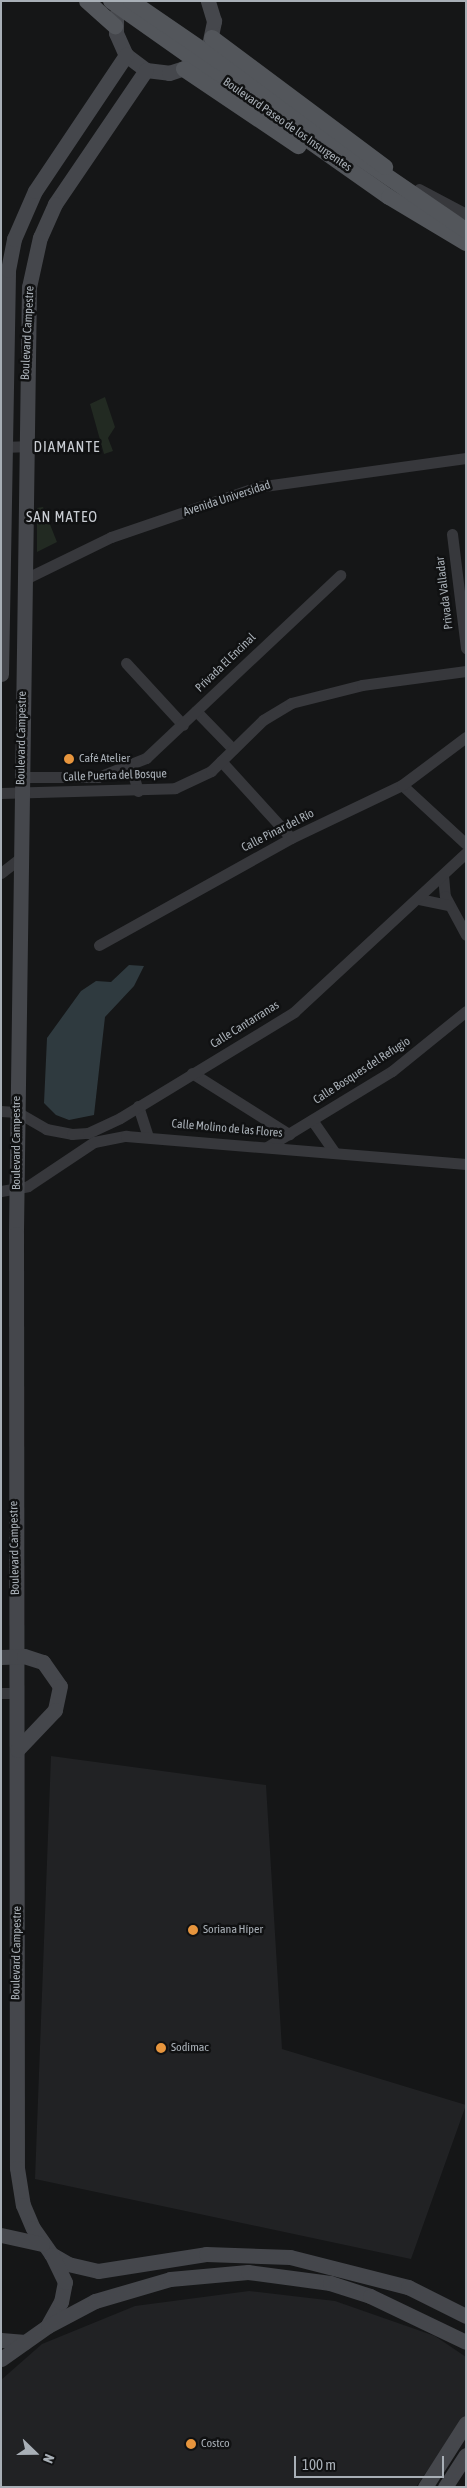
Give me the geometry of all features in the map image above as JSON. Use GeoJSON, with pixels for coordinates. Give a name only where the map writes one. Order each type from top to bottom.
{"type":"FeatureCollection","features":[{"type":"Feature","properties":{"kind":"main road"},"geometry":{"type":"LineString","coordinates":[[87,1],[115,26]]}},
{"type":"Feature","properties":{"kind":"main road","name":"Boulevard Paseo de los Insurgentes"},"geometry":{"type":"LineString","coordinates":[[120,2],[199,55],[466,243]]}},
{"type":"Feature","properties":{"kind":"main road"},"geometry":{"type":"LineString","coordinates":[[199,55],[388,170],[395,193]]}},
{"type":"Feature","properties":{"kind":"main road"},"geometry":{"type":"LineString","coordinates":[[199,55],[349,180],[395,193]]}},
{"type":"Feature","properties":{"kind":"main road","name":"Boulevard Paseo de los Insurgentes"},"geometry":{"type":"LineString","coordinates":[[395,193],[466,230]]}},
{"type":"Feature","properties":{"kind":"street"},"geometry":{"type":"LineString","coordinates":[[120,2],[115,26],[126,55],[146,70],[170,73],[199,55],[214,21],[208,1]]}},
{"type":"Feature","properties":{"kind":"street","name":"Boulevard Campestre"},"geometry":{"type":"LineString","coordinates":[[1,674],[2,431],[5,311],[14,239],[35,191],[126,55]]}},
{"type":"Feature","properties":{"kind":"street","name":"Boulevard Campestre"},"geometry":{"type":"LineString","coordinates":[[48,2326],[61,2302],[65,2282],[23,2205],[16,2154],[17,1693],[9,1656],[18,1191],[17,1112],[25,579],[25,431],[30,287],[40,237],[61,194],[146,70]]}},
{"type":"Feature","properties":{"kind":"street"},"geometry":{"type":"LineString","coordinates":[[388,170],[466,214]]}},
{"type":"Feature","properties":{"kind":"street"},"geometry":{"type":"LineString","coordinates":[[2,431],[25,431]]}},
{"type":"Feature","properties":{"kind":"street"},"geometry":{"type":"LineString","coordinates":[[2,446],[25,446]]}},
{"type":"Feature","properties":{"kind":"street","name":"Avenida Universidad"},"geometry":{"type":"LineString","coordinates":[[2,585],[25,579],[111,537],[257,487],[466,458]]}},
{"type":"Feature","properties":{"kind":"street","name":"Privada Valladar"},"geometry":{"type":"LineString","coordinates":[[452,534],[466,648]]}},
{"type":"Feature","properties":{"kind":"street","name":"Privada El Encinal"},"geometry":{"type":"LineString","coordinates":[[131,767],[183,725],[340,575]]}},
{"type":"Feature","properties":{"kind":"street"},"geometry":{"type":"LineString","coordinates":[[126,663],[183,725]]}},
{"type":"Feature","properties":{"kind":"street","name":"Calle Puerta del Bosque"},"geometry":{"type":"LineString","coordinates":[[22,785],[138,791],[189,783],[222,761],[263,720],[313,694],[466,671]]}},
{"type":"Feature","properties":{"kind":"street"},"geometry":{"type":"LineString","coordinates":[[196,712],[233,749]]}},
{"type":"Feature","properties":{"kind":"street","name":"Calle Pinar del Río"},"geometry":{"type":"LineString","coordinates":[[99,945],[291,838],[402,785],[466,737]]}},
{"type":"Feature","properties":{"kind":"street"},"geometry":{"type":"LineString","coordinates":[[222,761],[291,838]]}},
{"type":"Feature","properties":{"kind":"street"},"geometry":{"type":"LineString","coordinates":[[131,767],[138,791]]}},
{"type":"Feature","properties":{"kind":"street","name":"Calle Puerta del Bosque"},"geometry":{"type":"LineString","coordinates":[[1,793],[22,785],[98,777],[131,767]]}},
{"type":"Feature","properties":{"kind":"street"},"geometry":{"type":"LineString","coordinates":[[402,785],[466,844]]}},
{"type":"Feature","properties":{"kind":"street","name":"Calle Cantarranas"},"geometry":{"type":"LineString","coordinates":[[1,1111],[17,1112],[46,1128],[72,1134],[97,1130],[301,1006],[466,853]]}},
{"type":"Feature","properties":{"kind":"street"},"geometry":{"type":"LineString","coordinates":[[1,873],[20,858]]}},
{"type":"Feature","properties":{"kind":"street"},"geometry":{"type":"LineString","coordinates":[[443,875],[448,905],[466,934]]}},
{"type":"Feature","properties":{"kind":"street"},"geometry":{"type":"LineString","coordinates":[[418,899],[448,905]]}},
{"type":"Feature","properties":{"kind":"street","name":"Calle Bosques del Refugio"},"geometry":{"type":"LineString","coordinates":[[267,1147],[428,1046],[466,1011]]}},
{"type":"Feature","properties":{"kind":"street"},"geometry":{"type":"LineString","coordinates":[[192,1073],[289,1134]]}},
{"type":"Feature","properties":{"kind":"street"},"geometry":{"type":"LineString","coordinates":[[138,1106],[148,1136]]}},
{"type":"Feature","properties":{"kind":"street"},"geometry":{"type":"LineString","coordinates":[[312,1120],[335,1152]]}},
{"type":"Feature","properties":{"kind":"street","name":"Calle Molino de las Flores"},"geometry":{"type":"LineString","coordinates":[[18,1191],[94,1142],[148,1136],[466,1164]]}},
{"type":"Feature","properties":{"kind":"street"},"geometry":{"type":"LineString","coordinates":[[1,1191],[18,1191]]}},
{"type":"Feature","properties":{"kind":"street"},"geometry":{"type":"LineString","coordinates":[[9,1656],[50,1667],[61,1693],[55,1710],[17,1750]]}},
{"type":"Feature","properties":{"kind":"street"},"geometry":{"type":"LineString","coordinates":[[1,1693],[17,1693]]}},
{"type":"Feature","properties":{"kind":"street"},"geometry":{"type":"LineString","coordinates":[[1,2235],[46,2249],[68,2264],[98,2271],[206,2254],[290,2257],[408,2286],[466,2316]]}},
{"type":"Feature","properties":{"kind":"street"},"geometry":{"type":"LineString","coordinates":[[1,2359],[48,2326],[95,2302],[142,2286],[248,2272],[330,2283],[370,2296],[466,2342]]}},
{"type":"Feature","properties":{"kind":"street"},"geometry":{"type":"LineString","coordinates":[[1,2340],[25,2342]]}},
{"type":"Feature","properties":{"kind":"street"},"geometry":{"type":"LineString","coordinates":[[425,2487],[466,2423]]}},
{"type":"Feature","properties":{"kind":"street"},"geometry":{"type":"LineString","coordinates":[[445,2487],[466,2455]]}},
{"type":"Feature","properties":{"kind":"shaded area"},"geometry":{"type":"Polygon","coordinates":[[[105,397],[115,427],[108,438],[113,451],[104,454],[90,404],[105,397]]]}},
{"type":"Feature","properties":{"kind":"shaded area"},"geometry":{"type":"Polygon","coordinates":[[[43,507],[57,542],[37,552],[37,508],[43,507]]]}},
{"type":"Feature","properties":{"kind":"shaded area"},"geometry":{"type":"Polygon","coordinates":[[[129,965],[144,966],[134,986],[105,1017],[94,1115],[69,1120],[56,1115],[44,1103],[47,1038],[81,991],[96,981],[111,982],[129,965]]]}},
{"type":"Feature","properties":{"kind":"shaded area"},"geometry":{"type":"Polygon","coordinates":[[[51,1756],[266,1785],[282,2049],[466,2105],[411,2259],[35,2179],[51,1756]]]}},
{"type":"Feature","properties":{"kind":"shaded area"},"geometry":{"type":"Polygon","coordinates":[[[249,2291],[335,2301],[435,2336],[466,2357],[466,2415],[416,2487],[1,2487],[1,2380],[42,2344],[135,2306],[249,2291]]]}},
{"type":"Feature","properties":{"kind":"place","name":"Café Atelier"},"geometry":{"type":"Point","coordinates":[69,759]}},
{"type":"Feature","properties":{"kind":"place","name":"Soriana Híper"},"geometry":{"type":"Point","coordinates":[193,1930]}},
{"type":"Feature","properties":{"kind":"place","name":"Sodimac"},"geometry":{"type":"Point","coordinates":[161,2048]}},
{"type":"Feature","properties":{"kind":"place","name":"Costco"},"geometry":{"type":"Point","coordinates":[191,2444]}},
{"type":"Feature","properties":{"kind":"district","name":"DIAMANTE"},"geometry":{"type":"Point","coordinates":[67,447]}},
{"type":"Feature","properties":{"kind":"district","name":"SAN MATEO"},"geometry":{"type":"Point","coordinates":[62,517]}}]}
